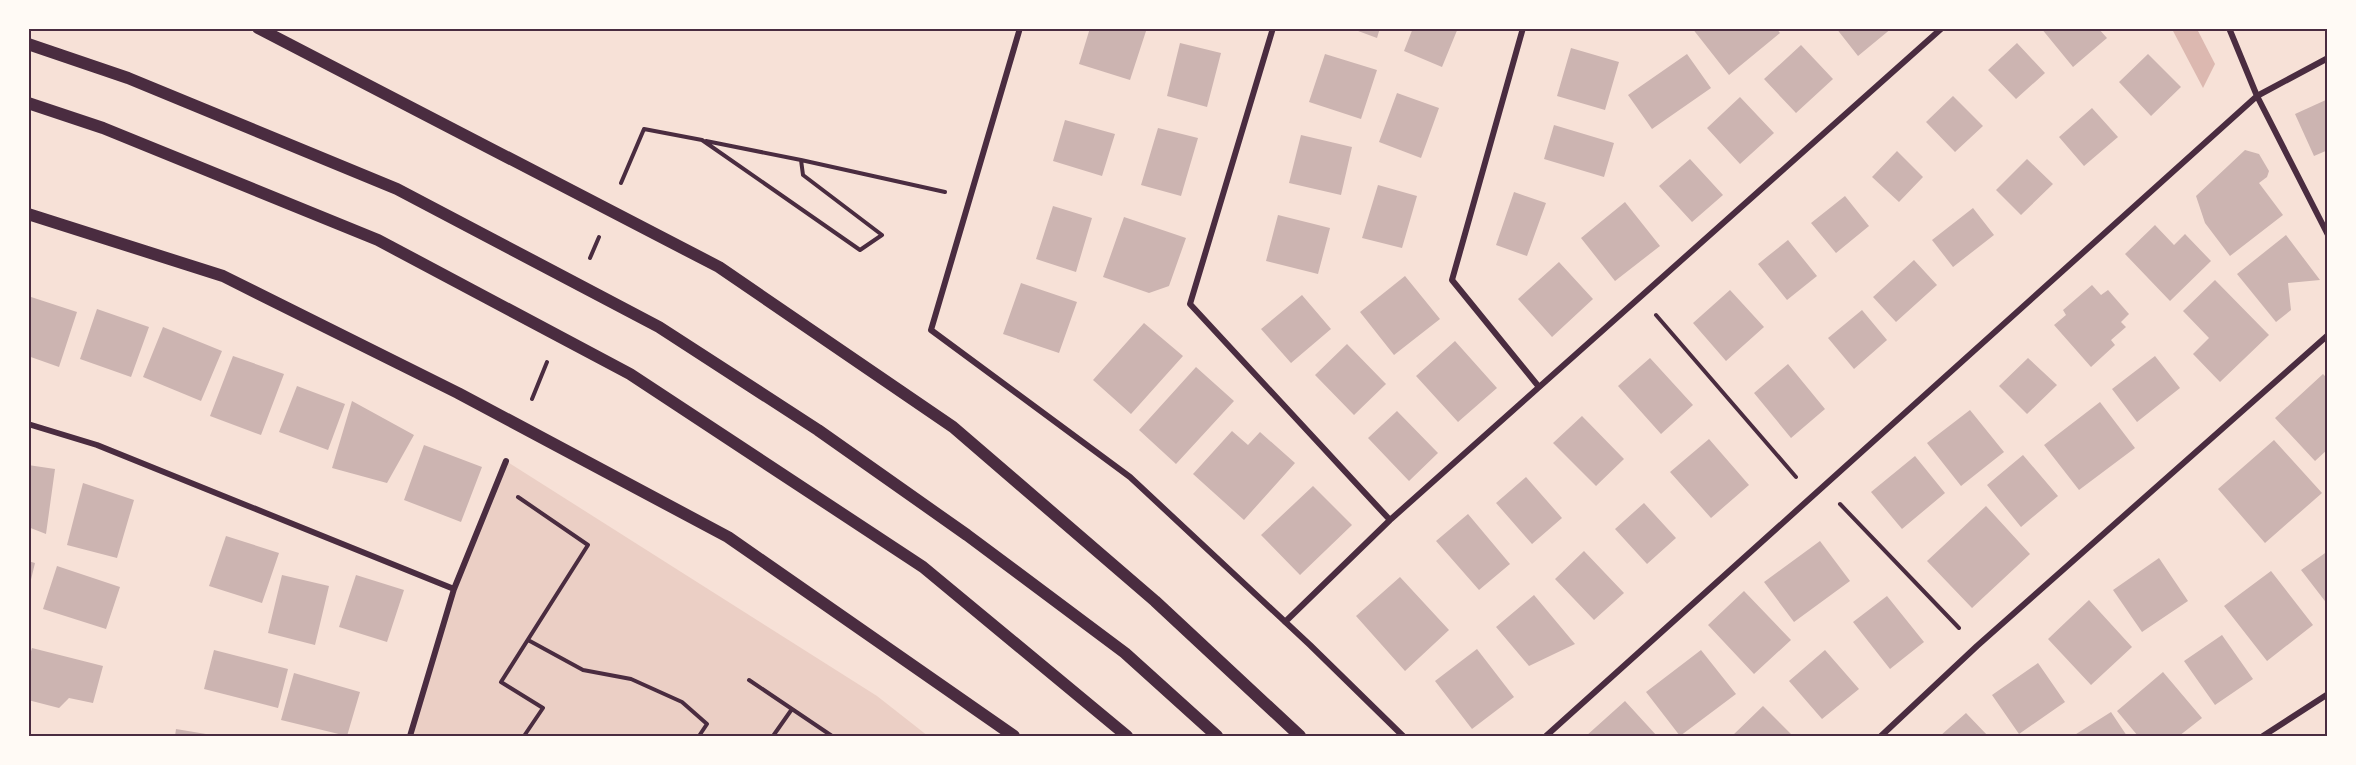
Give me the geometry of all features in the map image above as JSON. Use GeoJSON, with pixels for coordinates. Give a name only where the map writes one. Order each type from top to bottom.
{"type":"FeatureCollection","features":[{"type":"Feature","properties":{"kind":"main road"},"geometry":{"type":"LineString","coordinates":[[258,28],[718,267],[953,427],[1155,601],[1300,736]]}},
{"type":"Feature","properties":{"kind":"main road"},"geometry":{"type":"LineString","coordinates":[[28,45],[128,78],[397,189],[659,327],[818,430],[967,535],[1125,653],[1216,736]]}},
{"type":"Feature","properties":{"kind":"main road"},"geometry":{"type":"LineString","coordinates":[[28,103],[103,128],[378,240],[630,374],[922,567],[1127,736]]}},
{"type":"Feature","properties":{"kind":"main road"},"geometry":{"type":"LineString","coordinates":[[28,214],[223,276],[458,393],[728,537],[1014,736]]}},
{"type":"Feature","properties":{"kind":"street"},"geometry":{"type":"LineString","coordinates":[[1020,28],[931,330],[1130,477],[1285,622],[1402,736]]}},
{"type":"Feature","properties":{"kind":"street"},"geometry":{"type":"LineString","coordinates":[[1273,28],[1190,304],[1390,520]]}},
{"type":"Feature","properties":{"kind":"street"},"geometry":{"type":"LineString","coordinates":[[1523,28],[1452,280],[1539,387]]}},
{"type":"Feature","properties":{"kind":"street"},"geometry":{"type":"LineString","coordinates":[[1636,28],[1641,28]]}},
{"type":"Feature","properties":{"kind":"street"},"geometry":{"type":"LineString","coordinates":[[1285,622],[1390,520],[1941,28]]}},
{"type":"Feature","properties":{"kind":"street"},"geometry":{"type":"LineString","coordinates":[[2229,28],[2257,96],[2328,235]]}},
{"type":"Feature","properties":{"kind":"street"},"geometry":{"type":"LineString","coordinates":[[1546,736],[2257,96],[2328,58]]}},
{"type":"Feature","properties":{"kind":"street"},"geometry":{"type":"LineString","coordinates":[[1881,736],[1977,646],[2328,335]]}},
{"type":"Feature","properties":{"kind":"street"},"geometry":{"type":"LineString","coordinates":[[28,424],[98,445],[454,589]]}},
{"type":"Feature","properties":{"kind":"street"},"geometry":{"type":"LineString","coordinates":[[410,736],[454,589],[506,461]]}},
{"type":"Feature","properties":{"kind":"street"},"geometry":{"type":"LineString","coordinates":[[2263,736],[2328,694]]}},
{"type":"Feature","properties":{"kind":"path"},"geometry":{"type":"LineString","coordinates":[[644,129],[801,160],[970,198]]}},
{"type":"Feature","properties":{"kind":"path"},"geometry":{"type":"LineString","coordinates":[[702,140],[860,250],[882,235],[803,175],[801,160]]}},
{"type":"Feature","properties":{"kind":"path"},"geometry":{"type":"LineString","coordinates":[[1640,297],[1813,496]]}},
{"type":"Feature","properties":{"kind":"path"},"geometry":{"type":"LineString","coordinates":[[497,482],[588,545],[501,682],[543,708],[525,736]]}},
{"type":"Feature","properties":{"kind":"path"},"geometry":{"type":"LineString","coordinates":[[1823,486],[1977,646]]}},
{"type":"Feature","properties":{"kind":"path"},"geometry":{"type":"LineString","coordinates":[[528,640],[583,670],[631,679],[681,702],[707,724],[699,736]]}},
{"type":"Feature","properties":{"kind":"path"},"geometry":{"type":"LineString","coordinates":[[749,680],[832,736]]}},
{"type":"Feature","properties":{"kind":"path"},"geometry":{"type":"LineString","coordinates":[[774,736],[792,709]]}},
{"type":"Feature","properties":{"kind":"shaded area"},"geometry":{"type":"Polygon","coordinates":[[[2172,29],[2197,29],[2215,64],[2203,88],[2172,29]]]}},
{"type":"Feature","properties":{"kind":"shaded area"},"geometry":{"type":"Polygon","coordinates":[[[506,461],[877,696],[928,736],[410,736],[454,589],[506,461]]]}},
{"type":"Feature","properties":{"kind":"building"},"geometry":{"type":"Polygon","coordinates":[[[1090,28],[1147,28],[1130,80],[1079,64],[1090,28]]]}},
{"type":"Feature","properties":{"kind":"building"},"geometry":{"type":"Polygon","coordinates":[[[1350,28],[1380,28],[1377,38],[1350,28]]]}},
{"type":"Feature","properties":{"kind":"building"},"geometry":{"type":"Polygon","coordinates":[[[1413,28],[1458,28],[1442,67],[1404,51],[1413,28]]]}},
{"type":"Feature","properties":{"kind":"building"},"geometry":{"type":"Polygon","coordinates":[[[1692,28],[1776,28],[1780,33],[1729,75],[1692,28]]]}},
{"type":"Feature","properties":{"kind":"building"},"geometry":{"type":"Polygon","coordinates":[[[1836,28],[1892,28],[1858,56],[1836,28]]]}},
{"type":"Feature","properties":{"kind":"building"},"geometry":{"type":"Polygon","coordinates":[[[2041,28],[2098,28],[2107,38],[2073,67],[2041,28]]]}},
{"type":"Feature","properties":{"kind":"building"},"geometry":{"type":"Polygon","coordinates":[[[1180,43],[1221,53],[1207,107],[1167,96],[1180,43]]]}},
{"type":"Feature","properties":{"kind":"building"},"geometry":{"type":"Polygon","coordinates":[[[2017,43],[2045,73],[2016,99],[1988,70],[2017,43]]]}},
{"type":"Feature","properties":{"kind":"building"},"geometry":{"type":"Polygon","coordinates":[[[1801,45],[1833,79],[1796,113],[1764,79],[1801,45]]]}},
{"type":"Feature","properties":{"kind":"building"},"geometry":{"type":"Polygon","coordinates":[[[1571,48],[1619,62],[1605,110],[1557,96],[1571,48]]]}},
{"type":"Feature","properties":{"kind":"building"},"geometry":{"type":"Polygon","coordinates":[[[1325,54],[1377,70],[1361,119],[1309,102],[1325,54]]]}},
{"type":"Feature","properties":{"kind":"building"},"geometry":{"type":"Polygon","coordinates":[[[1687,54],[1711,88],[1652,129],[1628,95],[1687,54]]]}},
{"type":"Feature","properties":{"kind":"building"},"geometry":{"type":"Polygon","coordinates":[[[2148,54],[2181,87],[2151,116],[2119,82],[2148,54]]]}},
{"type":"Feature","properties":{"kind":"building"},"geometry":{"type":"Polygon","coordinates":[[[1397,93],[1439,108],[1421,158],[1379,142],[1397,93]]]}},
{"type":"Feature","properties":{"kind":"building"},"geometry":{"type":"Polygon","coordinates":[[[1953,96],[1983,126],[1955,152],[1926,122],[1953,96]]]}},
{"type":"Feature","properties":{"kind":"building"},"geometry":{"type":"Polygon","coordinates":[[[1740,97],[1774,133],[1740,164],[1707,128],[1740,97]]]}},
{"type":"Feature","properties":{"kind":"building"},"geometry":{"type":"Polygon","coordinates":[[[2328,99],[2328,150],[2314,156],[2295,114],[2328,99]]]}},
{"type":"Feature","properties":{"kind":"building"},"geometry":{"type":"Polygon","coordinates":[[[2092,108],[2118,137],[2084,166],[2059,137],[2092,108]]]}},
{"type":"Feature","properties":{"kind":"building"},"geometry":{"type":"Polygon","coordinates":[[[1065,120],[1115,134],[1102,176],[1053,161],[1065,120]]]}},
{"type":"Feature","properties":{"kind":"building"},"geometry":{"type":"Polygon","coordinates":[[[1554,125],[1614,143],[1604,177],[1544,159],[1554,125]]]}},
{"type":"Feature","properties":{"kind":"building"},"geometry":{"type":"Polygon","coordinates":[[[1158,128],[1198,138],[1181,196],[1141,185],[1158,128]]]}},
{"type":"Feature","properties":{"kind":"building"},"geometry":{"type":"Polygon","coordinates":[[[1301,135],[1352,147],[1341,195],[1289,183],[1301,135]]]}},
{"type":"Feature","properties":{"kind":"building"},"geometry":{"type":"Polygon","coordinates":[[[2245,150],[2259,154],[2269,171],[2267,177],[2259,183],[2283,215],[2230,256],[2205,223],[2196,196],[2245,150]]]}},
{"type":"Feature","properties":{"kind":"building"},"geometry":{"type":"Polygon","coordinates":[[[1897,151],[1923,177],[1899,202],[1872,177],[1897,151]]]}},
{"type":"Feature","properties":{"kind":"building"},"geometry":{"type":"Polygon","coordinates":[[[1690,159],[1723,195],[1692,222],[1659,186],[1690,159]]]}},
{"type":"Feature","properties":{"kind":"building"},"geometry":{"type":"Polygon","coordinates":[[[2027,159],[2053,184],[2021,215],[1996,190],[2027,159]]]}},
{"type":"Feature","properties":{"kind":"building"},"geometry":{"type":"Polygon","coordinates":[[[1378,185],[1417,196],[1402,248],[1362,238],[1378,185]]]}},
{"type":"Feature","properties":{"kind":"building"},"geometry":{"type":"Polygon","coordinates":[[[1514,192],[1546,203],[1527,256],[1496,245],[1514,192]]]}},
{"type":"Feature","properties":{"kind":"building"},"geometry":{"type":"Polygon","coordinates":[[[1845,196],[1869,226],[1836,253],[1811,223],[1845,196]]]}},
{"type":"Feature","properties":{"kind":"building"},"geometry":{"type":"Polygon","coordinates":[[[1625,202],[1660,246],[1615,281],[1581,238],[1625,202]]]}},
{"type":"Feature","properties":{"kind":"building"},"geometry":{"type":"Polygon","coordinates":[[[1053,206],[1092,218],[1076,272],[1036,259],[1053,206]]]}},
{"type":"Feature","properties":{"kind":"building"},"geometry":{"type":"Polygon","coordinates":[[[1973,208],[1994,235],[1953,267],[1932,240],[1973,208]]]}},
{"type":"Feature","properties":{"kind":"building"},"geometry":{"type":"Polygon","coordinates":[[[1278,215],[1330,228],[1318,274],[1266,261],[1278,215]]]}},
{"type":"Feature","properties":{"kind":"building"},"geometry":{"type":"Polygon","coordinates":[[[1124,217],[1186,238],[1169,286],[1149,293],[1103,277],[1124,217]]]}},
{"type":"Feature","properties":{"kind":"building"},"geometry":{"type":"Polygon","coordinates":[[[2155,225],[2174,245],[2185,234],[2211,261],[2170,301],[2125,254],[2155,225]]]}},
{"type":"Feature","properties":{"kind":"building"},"geometry":{"type":"Polygon","coordinates":[[[2286,235],[2320,280],[2288,283],[2291,310],[2276,322],[2237,274],[2286,235]]]}},
{"type":"Feature","properties":{"kind":"building"},"geometry":{"type":"Polygon","coordinates":[[[1788,240],[1817,276],[1787,300],[1758,264],[1788,240]]]}},
{"type":"Feature","properties":{"kind":"building"},"geometry":{"type":"Polygon","coordinates":[[[1914,260],[1937,285],[1896,322],[1873,297],[1914,260]]]}},
{"type":"Feature","properties":{"kind":"building"},"geometry":{"type":"Polygon","coordinates":[[[1559,262],[1593,299],[1552,337],[1518,299],[1559,262]]]}},
{"type":"Feature","properties":{"kind":"building"},"geometry":{"type":"Polygon","coordinates":[[[1405,276],[1440,319],[1394,355],[1360,312],[1405,276]]]}},
{"type":"Feature","properties":{"kind":"building"},"geometry":{"type":"Polygon","coordinates":[[[2215,280],[2269,335],[2220,382],[2193,354],[2209,338],[2183,311],[2215,280]]]}},
{"type":"Feature","properties":{"kind":"building"},"geometry":{"type":"Polygon","coordinates":[[[1021,283],[1077,302],[1059,353],[1003,334],[1021,283]]]}},
{"type":"Feature","properties":{"kind":"building"},"geometry":{"type":"Polygon","coordinates":[[[2092,285],[2101,295],[2108,290],[2129,314],[2121,322],[2126,327],[2111,340],[2115,345],[2091,367],[2054,325],[2066,315],[2063,310],[2092,285]]]}},
{"type":"Feature","properties":{"kind":"building"},"geometry":{"type":"Polygon","coordinates":[[[1730,290],[1764,327],[1726,361],[1693,323],[1730,290]]]}},
{"type":"Feature","properties":{"kind":"building"},"geometry":{"type":"Polygon","coordinates":[[[1302,295],[1331,329],[1291,363],[1261,329],[1302,295]]]}},
{"type":"Feature","properties":{"kind":"building"},"geometry":{"type":"Polygon","coordinates":[[[28,296],[77,312],[59,367],[28,356],[28,296]]]}},
{"type":"Feature","properties":{"kind":"building"},"geometry":{"type":"Polygon","coordinates":[[[97,309],[149,327],[131,377],[80,359],[97,309]]]}},
{"type":"Feature","properties":{"kind":"building"},"geometry":{"type":"Polygon","coordinates":[[[1862,310],[1887,340],[1854,369],[1828,338],[1862,310]]]}},
{"type":"Feature","properties":{"kind":"building"},"geometry":{"type":"Polygon","coordinates":[[[1144,323],[1183,356],[1131,414],[1093,380],[1144,323]]]}},
{"type":"Feature","properties":{"kind":"building"},"geometry":{"type":"Polygon","coordinates":[[[163,327],[222,351],[201,401],[143,377],[163,327]]]}},
{"type":"Feature","properties":{"kind":"building"},"geometry":{"type":"Polygon","coordinates":[[[1455,341],[1497,388],[1458,422],[1416,376],[1455,341]]]}},
{"type":"Feature","properties":{"kind":"building"},"geometry":{"type":"Polygon","coordinates":[[[1347,344],[1386,384],[1354,415],[1315,375],[1347,344]]]}},
{"type":"Feature","properties":{"kind":"building"},"geometry":{"type":"Polygon","coordinates":[[[233,356],[284,374],[261,435],[210,416],[233,356]]]}},
{"type":"Feature","properties":{"kind":"building"},"geometry":{"type":"Polygon","coordinates":[[[2155,356],[2180,388],[2137,422],[2112,389],[2155,356]]]}},
{"type":"Feature","properties":{"kind":"building"},"geometry":{"type":"Polygon","coordinates":[[[1650,358],[1693,405],[1661,434],[1618,386],[1650,358]]]}},
{"type":"Feature","properties":{"kind":"building"},"geometry":{"type":"Polygon","coordinates":[[[2028,358],[2057,385],[2027,414],[1999,386],[2028,358]]]}},
{"type":"Feature","properties":{"kind":"building"},"geometry":{"type":"Polygon","coordinates":[[[1788,364],[1825,409],[1791,438],[1754,393],[1788,364]]]}},
{"type":"Feature","properties":{"kind":"building"},"geometry":{"type":"Polygon","coordinates":[[[1196,367],[1234,401],[1176,464],[1139,430],[1196,367]]]}},
{"type":"Feature","properties":{"kind":"building"},"geometry":{"type":"Polygon","coordinates":[[[2323,374],[2328,379],[2328,449],[2315,461],[2275,418],[2323,374]]]}},
{"type":"Feature","properties":{"kind":"building"},"geometry":{"type":"Polygon","coordinates":[[[297,386],[345,404],[328,450],[279,432],[297,386]]]}},
{"type":"Feature","properties":{"kind":"building"},"geometry":{"type":"Polygon","coordinates":[[[352,401],[414,435],[387,483],[332,468],[352,401]]]}},
{"type":"Feature","properties":{"kind":"building"},"geometry":{"type":"Polygon","coordinates":[[[2100,402],[2135,448],[2079,490],[2044,445],[2100,402]]]}},
{"type":"Feature","properties":{"kind":"building"},"geometry":{"type":"Polygon","coordinates":[[[1970,410],[2004,452],[1961,486],[1927,443],[1970,410]]]}},
{"type":"Feature","properties":{"kind":"building"},"geometry":{"type":"Polygon","coordinates":[[[1397,411],[1438,453],[1409,481],[1368,438],[1397,411]]]}},
{"type":"Feature","properties":{"kind":"building"},"geometry":{"type":"Polygon","coordinates":[[[1582,416],[1624,459],[1596,486],[1553,443],[1582,416]]]}},
{"type":"Feature","properties":{"kind":"building"},"geometry":{"type":"Polygon","coordinates":[[[1232,431],[1248,445],[1260,432],[1295,463],[1244,520],[1193,474],[1232,431]]]}},
{"type":"Feature","properties":{"kind":"building"},"geometry":{"type":"Polygon","coordinates":[[[1709,439],[1749,485],[1711,518],[1670,472],[1709,439]]]}},
{"type":"Feature","properties":{"kind":"building"},"geometry":{"type":"Polygon","coordinates":[[[2274,440],[2322,493],[2265,543],[2218,489],[2274,440]]]}},
{"type":"Feature","properties":{"kind":"building"},"geometry":{"type":"Polygon","coordinates":[[[424,445],[482,467],[461,522],[404,500],[424,445]]]}},
{"type":"Feature","properties":{"kind":"building"},"geometry":{"type":"Polygon","coordinates":[[[2023,455],[2058,496],[2021,527],[1987,485],[2023,455]]]}},
{"type":"Feature","properties":{"kind":"building"},"geometry":{"type":"Polygon","coordinates":[[[1915,456],[1945,493],[1902,529],[1871,492],[1915,456]]]}},
{"type":"Feature","properties":{"kind":"building"},"geometry":{"type":"Polygon","coordinates":[[[28,465],[55,469],[46,534],[28,527],[28,465]]]}},
{"type":"Feature","properties":{"kind":"building"},"geometry":{"type":"Polygon","coordinates":[[[1526,477],[1562,518],[1532,544],[1496,503],[1526,477]]]}},
{"type":"Feature","properties":{"kind":"building"},"geometry":{"type":"Polygon","coordinates":[[[83,483],[134,500],[117,558],[67,545],[83,483]]]}},
{"type":"Feature","properties":{"kind":"building"},"geometry":{"type":"Polygon","coordinates":[[[1313,486],[1352,525],[1300,575],[1261,535],[1313,486]]]}},
{"type":"Feature","properties":{"kind":"building"},"geometry":{"type":"Polygon","coordinates":[[[1644,503],[1676,538],[1647,564],[1615,529],[1644,503]]]}},
{"type":"Feature","properties":{"kind":"building"},"geometry":{"type":"Polygon","coordinates":[[[1986,506],[2030,554],[1972,608],[1927,561],[1986,506]]]}},
{"type":"Feature","properties":{"kind":"building"},"geometry":{"type":"Polygon","coordinates":[[[1468,514],[1510,564],[1479,590],[1436,541],[1468,514]]]}},
{"type":"Feature","properties":{"kind":"building"},"geometry":{"type":"Polygon","coordinates":[[[226,536],[279,553],[262,603],[209,586],[226,536]]]}},
{"type":"Feature","properties":{"kind":"building"},"geometry":{"type":"Polygon","coordinates":[[[1820,541],[1850,581],[1794,622],[1764,582],[1820,541]]]}},
{"type":"Feature","properties":{"kind":"building"},"geometry":{"type":"Polygon","coordinates":[[[1584,551],[1624,593],[1594,620],[1555,579],[1584,551]]]}},
{"type":"Feature","properties":{"kind":"building"},"geometry":{"type":"Polygon","coordinates":[[[2328,551],[2328,605],[2301,570],[2328,551]]]}},
{"type":"Feature","properties":{"kind":"building"},"geometry":{"type":"Polygon","coordinates":[[[2159,558],[2188,601],[2142,632],[2113,590],[2159,558]]]}},
{"type":"Feature","properties":{"kind":"building"},"geometry":{"type":"Polygon","coordinates":[[[28,561],[35,563],[29,588],[28,587],[28,561]]]}},
{"type":"Feature","properties":{"kind":"building"},"geometry":{"type":"Polygon","coordinates":[[[57,566],[120,587],[106,629],[43,609],[57,566]]]}},
{"type":"Feature","properties":{"kind":"building"},"geometry":{"type":"Polygon","coordinates":[[[2271,571],[2313,625],[2267,661],[2224,606],[2271,571]]]}},
{"type":"Feature","properties":{"kind":"building"},"geometry":{"type":"Polygon","coordinates":[[[282,575],[329,586],[315,645],[268,633],[282,575]]]}},
{"type":"Feature","properties":{"kind":"building"},"geometry":{"type":"Polygon","coordinates":[[[356,575],[404,590],[387,642],[339,627],[356,575]]]}},
{"type":"Feature","properties":{"kind":"building"},"geometry":{"type":"Polygon","coordinates":[[[1400,577],[1449,630],[1405,671],[1356,616],[1400,577]]]}},
{"type":"Feature","properties":{"kind":"building"},"geometry":{"type":"Polygon","coordinates":[[[1744,591],[1791,640],[1754,674],[1708,625],[1744,591]]]}},
{"type":"Feature","properties":{"kind":"building"},"geometry":{"type":"Polygon","coordinates":[[[1534,595],[1575,644],[1529,666],[1496,627],[1534,595]]]}},
{"type":"Feature","properties":{"kind":"building"},"geometry":{"type":"Polygon","coordinates":[[[1887,596],[1924,642],[1890,669],[1853,622],[1887,596]]]}},
{"type":"Feature","properties":{"kind":"building"},"geometry":{"type":"Polygon","coordinates":[[[2089,600],[2132,647],[2091,685],[2048,639],[2089,600]]]}},
{"type":"Feature","properties":{"kind":"building"},"geometry":{"type":"Polygon","coordinates":[[[2222,635],[2253,679],[2215,705],[2184,661],[2222,635]]]}},
{"type":"Feature","properties":{"kind":"building"},"geometry":{"type":"Polygon","coordinates":[[[32,648],[103,666],[93,703],[69,698],[59,708],[28,700],[28,661],[32,648]]]}},
{"type":"Feature","properties":{"kind":"building"},"geometry":{"type":"Polygon","coordinates":[[[1477,649],[1514,697],[1472,729],[1435,681],[1477,649]]]}},
{"type":"Feature","properties":{"kind":"building"},"geometry":{"type":"Polygon","coordinates":[[[214,650],[288,669],[278,708],[204,689],[214,650]]]}},
{"type":"Feature","properties":{"kind":"building"},"geometry":{"type":"Polygon","coordinates":[[[1701,650],[1736,694],[1680,736],[1646,692],[1701,650]]]}},
{"type":"Feature","properties":{"kind":"building"},"geometry":{"type":"Polygon","coordinates":[[[1825,650],[1859,689],[1822,719],[1789,681],[1825,650]]]}},
{"type":"Feature","properties":{"kind":"building"},"geometry":{"type":"Polygon","coordinates":[[[2038,663],[2065,702],[2019,734],[1992,695],[2038,663]]]}},
{"type":"Feature","properties":{"kind":"building"},"geometry":{"type":"Polygon","coordinates":[[[2163,672],[2202,718],[2179,736],[2138,736],[2117,711],[2163,672]]]}},
{"type":"Feature","properties":{"kind":"building"},"geometry":{"type":"Polygon","coordinates":[[[294,673],[360,692],[347,736],[281,720],[294,673]]]}},
{"type":"Feature","properties":{"kind":"building"},"geometry":{"type":"Polygon","coordinates":[[[1625,701],[1657,736],[1586,736],[1625,701]]]}},
{"type":"Feature","properties":{"kind":"building"},"geometry":{"type":"Polygon","coordinates":[[[1763,706],[1791,734],[1788,736],[1732,736],[1763,706]]]}},
{"type":"Feature","properties":{"kind":"building"},"geometry":{"type":"Polygon","coordinates":[[[2111,712],[2127,736],[2073,736],[2111,712]]]}},
{"type":"Feature","properties":{"kind":"building"},"geometry":{"type":"Polygon","coordinates":[[[1966,713],[1988,736],[1940,736],[1966,713]]]}},
{"type":"Feature","properties":{"kind":"building"},"geometry":{"type":"Polygon","coordinates":[[[176,729],[212,735],[212,736],[175,736],[176,729]]]}}]}
